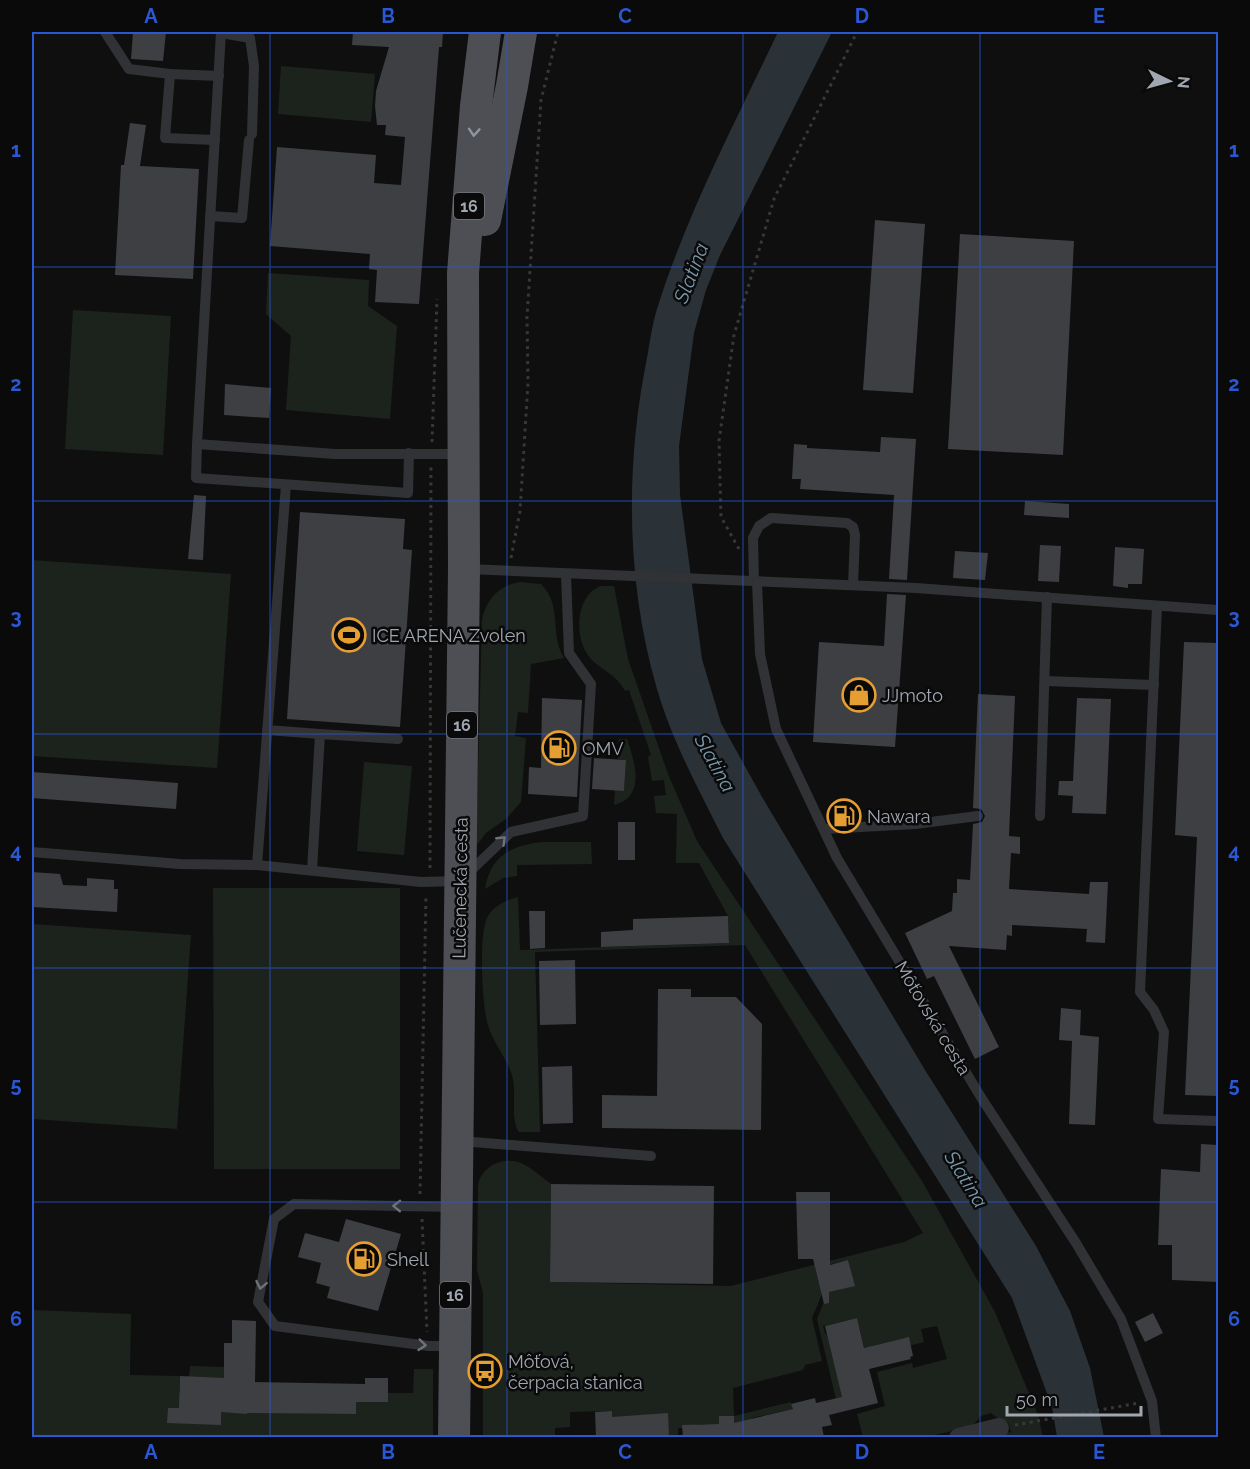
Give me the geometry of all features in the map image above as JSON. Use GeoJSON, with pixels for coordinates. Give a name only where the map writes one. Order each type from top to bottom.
{"type":"FeatureCollection","features":[{"type":"Feature","properties":{"kind":"main road","name":"Lučenecká cesta"},"geometry":{"type":"LineString","coordinates":[[454,1437],[442,1346],[456,1207],[457,1141],[445,881],[464,569],[463,273],[476,106],[485,32]]}},
{"type":"Feature","properties":{"kind":"main road","name":"Lučenecká cesta"},"geometry":{"type":"LineString","coordinates":[[465,339],[489,196],[521,32]]}},
{"type":"Feature","properties":{"kind":"street"},"geometry":{"type":"LineString","coordinates":[[959,1437],[999,1428]]}},
{"type":"Feature","properties":{"kind":"lane"},"geometry":{"type":"LineString","coordinates":[[105,32],[129,69],[170,74],[219,76]]}},
{"type":"Feature","properties":{"kind":"lane"},"geometry":{"type":"LineString","coordinates":[[210,216],[242,218],[250,137],[254,66],[250,38],[221,32],[219,76],[210,216],[197,444],[196,478],[408,493],[409,453]]}},
{"type":"Feature","properties":{"kind":"lane"},"geometry":{"type":"LineString","coordinates":[[170,74],[165,138],[215,140]]}},
{"type":"Feature","properties":{"kind":"lane"},"geometry":{"type":"LineString","coordinates":[[197,444],[335,454],[464,454]]}},
{"type":"Feature","properties":{"kind":"lane"},"geometry":{"type":"LineString","coordinates":[[257,865],[286,485]]}},
{"type":"Feature","properties":{"kind":"lane","name":"Môťovská cesta"},"geometry":{"type":"LineString","coordinates":[[853,585],[855,535],[853,527],[847,523],[771,518],[759,526],[753,538],[760,654],[776,729],[837,858],[982,1099],[1076,1243],[1120,1319],[1152,1401],[1156,1437]]}},
{"type":"Feature","properties":{"kind":"lane"},"geometry":{"type":"LineString","coordinates":[[464,569],[853,585],[1218,610]]}},
{"type":"Feature","properties":{"kind":"lane"},"geometry":{"type":"LineString","coordinates":[[32,852],[180,864],[257,865],[445,881],[511,832],[583,816],[591,684],[569,653],[567,574]]}},
{"type":"Feature","properties":{"kind":"lane"},"geometry":{"type":"LineString","coordinates":[[1040,816],[1047,597]]}},
{"type":"Feature","properties":{"kind":"lane"},"geometry":{"type":"LineString","coordinates":[[1156,606],[1140,992],[1154,1011],[1164,1032],[1158,1119],[1218,1121]]}},
{"type":"Feature","properties":{"kind":"lane"},"geometry":{"type":"LineString","coordinates":[[1045,681],[1154,685]]}},
{"type":"Feature","properties":{"kind":"lane"},"geometry":{"type":"LineString","coordinates":[[267,730],[398,740]]}},
{"type":"Feature","properties":{"kind":"lane"},"geometry":{"type":"LineString","coordinates":[[312,870],[320,734]]}},
{"type":"Feature","properties":{"kind":"lane"},"geometry":{"type":"LineString","coordinates":[[824,829],[915,824],[978,816]]}},
{"type":"Feature","properties":{"kind":"lane"},"geometry":{"type":"LineString","coordinates":[[457,1141],[651,1156]]}},
{"type":"Feature","properties":{"kind":"lane"},"geometry":{"type":"LineString","coordinates":[[442,1346],[275,1326],[258,1302],[274,1220],[294,1204],[456,1207]]}},
{"type":"Feature","properties":{"kind":"path"},"geometry":{"type":"LineString","coordinates":[[509,571],[520,512],[528,383],[527,317],[541,100],[558,32]]}},
{"type":"Feature","properties":{"kind":"path"},"geometry":{"type":"LineString","coordinates":[[755,581],[721,517],[719,441],[734,335],[774,199],[857,32]]}},
{"type":"Feature","properties":{"kind":"path"},"geometry":{"type":"LineString","coordinates":[[437,295],[431,453],[445,881],[425,898],[420,1207],[423,1226],[424,1317],[442,1346]]}},
{"type":"Feature","properties":{"kind":"path"},"geometry":{"type":"LineString","coordinates":[[999,1428],[1152,1401]]}},
{"type":"Feature","properties":{"kind":"shaded area"},"geometry":{"type":"Polygon","coordinates":[[[281,66],[375,74],[371,122],[278,114],[281,66]]]}},
{"type":"Feature","properties":{"kind":"shaded area"},"geometry":{"type":"Polygon","coordinates":[[[268,273],[369,280],[368,306],[397,326],[390,419],[286,410],[291,336],[266,314],[268,273]]]}},
{"type":"Feature","properties":{"kind":"shaded area"},"geometry":{"type":"Polygon","coordinates":[[[73,310],[171,316],[163,455],[65,449],[73,310]]]}},
{"type":"Feature","properties":{"kind":"shaded area"},"geometry":{"type":"Polygon","coordinates":[[[32,560],[231,574],[217,768],[32,756],[32,560]]]}},
{"type":"Feature","properties":{"kind":"shaded area"},"geometry":{"type":"Polygon","coordinates":[[[519,582],[541,584],[548,592],[554,610],[557,639],[564,658],[531,664],[528,713],[518,712],[515,736],[526,738],[521,802],[507,818],[486,833],[476,846],[482,620],[494,595],[505,587],[519,582]]]}},
{"type":"Feature","properties":{"kind":"shaded area"},"geometry":{"type":"Polygon","coordinates":[[[601,586],[614,586],[628,659],[668,774],[697,841],[922,1181],[995,1312],[1038,1415],[1043,1437],[989,1437],[1011,1432],[1008,1422],[1003,1422],[991,1413],[981,1416],[971,1427],[925,1437],[863,1437],[857,1414],[885,1406],[877,1372],[912,1363],[913,1368],[947,1359],[937,1326],[921,1329],[924,1342],[908,1346],[905,1338],[872,1346],[867,1359],[857,1318],[823,1326],[844,1403],[839,1412],[817,1319],[828,1292],[854,1285],[848,1260],[815,1268],[822,1294],[812,1318],[822,1361],[805,1365],[803,1370],[733,1388],[734,1416],[719,1416],[719,1432],[714,1432],[713,1424],[697,1424],[697,1432],[704,1432],[704,1437],[694,1437],[693,1428],[678,1428],[678,1437],[653,1437],[652,1415],[638,1415],[638,1437],[612,1437],[611,1411],[570,1412],[570,1427],[555,1428],[555,1437],[483,1437],[483,1378],[487,1377],[488,1362],[483,1361],[483,1293],[477,1270],[478,1185],[484,1172],[495,1164],[502,1161],[516,1161],[551,1184],[550,1282],[731,1286],[904,1242],[923,1233],[745,945],[535,952],[540,1132],[519,1132],[517,1129],[514,1117],[513,1079],[490,1032],[484,1002],[483,938],[488,916],[497,906],[518,897],[520,950],[729,943],[728,916],[699,863],[676,863],[677,814],[656,813],[654,796],[666,795],[664,780],[652,781],[648,757],[651,755],[629,690],[625,691],[614,677],[591,659],[581,641],[579,630],[582,608],[592,591],[601,586]]]}},
{"type":"Feature","properties":{"kind":"shaded area"},"geometry":{"type":"Polygon","coordinates":[[[619,739],[627,739],[636,778],[631,795],[614,805],[615,790],[624,791],[626,760],[618,759],[619,739]]]}},
{"type":"Feature","properties":{"kind":"shaded area"},"geometry":{"type":"Polygon","coordinates":[[[364,762],[412,766],[404,855],[357,851],[364,762]]]}},
{"type":"Feature","properties":{"kind":"shaded area"},"geometry":{"type":"Polygon","coordinates":[[[543,842],[591,842],[592,864],[517,865],[517,876],[503,878],[485,889],[492,868],[504,854],[521,846],[543,842]]]}},
{"type":"Feature","properties":{"kind":"shaded area"},"geometry":{"type":"Polygon","coordinates":[[[213,888],[400,888],[400,1169],[214,1169],[213,888]]]}},
{"type":"Feature","properties":{"kind":"shaded area"},"geometry":{"type":"Polygon","coordinates":[[[32,924],[191,935],[177,1129],[32,1119],[32,924]]]}},
{"type":"Feature","properties":{"kind":"shaded area"},"geometry":{"type":"Polygon","coordinates":[[[32,1310],[131,1314],[130,1375],[180,1376],[179,1393],[221,1395],[189,1377],[190,1366],[224,1367],[244,1414],[247,1412],[355,1414],[356,1400],[388,1402],[388,1393],[413,1393],[414,1369],[433,1369],[433,1437],[32,1437],[32,1310]]]}},
{"type":"Feature","properties":{"kind":"shaded area"},"geometry":{"type":"Polygon","coordinates":[[[791,1402],[793,1409],[752,1418],[757,1437],[734,1437],[734,1416],[791,1402]]]}},
{"type":"Feature","properties":{"kind":"water","name":"Slatina"},"geometry":{"type":"Polygon","coordinates":[[[778,32],[832,32],[720,255],[706,290],[694,333],[679,446],[680,495],[702,659],[721,723],[762,797],[925,1070],[1036,1246],[1070,1311],[1090,1368],[1104,1437],[1057,1437],[1052,1407],[1012,1298],[723,838],[670,727],[647,649],[634,566],[632,482],[640,399],[652,327],[669,273],[697,203],[778,32]]]}},
{"type":"Feature","properties":{"kind":"building"},"geometry":{"type":"Polygon","coordinates":[[[133,32],[166,32],[163,61],[131,59],[133,32]]]}},
{"type":"Feature","properties":{"kind":"building"},"geometry":{"type":"Polygon","coordinates":[[[353,32],[443,32],[442,47],[439,47],[419,304],[375,302],[377,270],[369,269],[370,254],[270,246],[277,147],[376,155],[374,183],[401,185],[405,137],[385,135],[386,125],[377,125],[375,106],[376,91],[389,47],[352,45],[353,32]]]}},
{"type":"Feature","properties":{"kind":"building"},"geometry":{"type":"Polygon","coordinates":[[[130,123],[146,125],[140,166],[199,169],[193,279],[115,275],[121,165],[124,165],[130,123]]]}},
{"type":"Feature","properties":{"kind":"building"},"geometry":{"type":"Polygon","coordinates":[[[875,220],[925,224],[913,393],[863,390],[875,220]]]}},
{"type":"Feature","properties":{"kind":"building"},"geometry":{"type":"Polygon","coordinates":[[[960,234],[1074,241],[1063,455],[948,449],[960,234]]]}},
{"type":"Feature","properties":{"kind":"building"},"geometry":{"type":"Polygon","coordinates":[[[225,384],[271,388],[269,418],[224,415],[225,384]]]}},
{"type":"Feature","properties":{"kind":"building"},"geometry":{"type":"Polygon","coordinates":[[[881,437],[916,439],[907,580],[889,579],[894,495],[800,489],[801,479],[792,479],[794,444],[807,445],[807,448],[880,452],[881,437]]]}},
{"type":"Feature","properties":{"kind":"building"},"geometry":{"type":"Polygon","coordinates":[[[194,495],[206,496],[203,560],[188,559],[194,495]]]}},
{"type":"Feature","properties":{"kind":"building"},"geometry":{"type":"Polygon","coordinates":[[[1025,501],[1069,504],[1069,518],[1024,515],[1025,501]]]}},
{"type":"Feature","properties":{"kind":"building","name":"ICE ARENA Zvolen"},"geometry":{"type":"Polygon","coordinates":[[[300,512],[405,519],[403,549],[412,550],[400,727],[287,719],[300,512]]]}},
{"type":"Feature","properties":{"kind":"building"},"geometry":{"type":"Polygon","coordinates":[[[1040,545],[1061,546],[1059,582],[1038,581],[1040,545]]]}},
{"type":"Feature","properties":{"kind":"building"},"geometry":{"type":"Polygon","coordinates":[[[1115,547],[1144,549],[1142,584],[1128,584],[1128,588],[1113,586],[1115,547]]]}},
{"type":"Feature","properties":{"kind":"building"},"geometry":{"type":"Polygon","coordinates":[[[955,551],[988,553],[985,580],[953,578],[955,551]]]}},
{"type":"Feature","properties":{"kind":"building"},"geometry":{"type":"Polygon","coordinates":[[[887,594],[906,595],[895,747],[813,742],[819,642],[884,646],[887,594]]]}},
{"type":"Feature","properties":{"kind":"building"},"geometry":{"type":"Polygon","coordinates":[[[1184,642],[1218,643],[1218,1096],[1185,1095],[1197,837],[1175,835],[1184,642]]]}},
{"type":"Feature","properties":{"kind":"building"},"geometry":{"type":"Polygon","coordinates":[[[978,694],[1015,696],[1009,836],[1020,837],[1020,854],[1011,853],[1009,889],[1089,894],[1090,882],[1108,882],[1105,943],[1086,942],[1087,929],[1012,925],[1012,936],[1007,935],[1006,950],[949,946],[999,1047],[975,1059],[934,976],[927,979],[905,933],[952,911],[953,893],[957,893],[957,879],[970,880],[973,824],[982,822],[985,816],[981,809],[973,808],[978,694]]]}},
{"type":"Feature","properties":{"kind":"building"},"geometry":{"type":"Polygon","coordinates":[[[542,698],[582,700],[577,797],[528,794],[529,767],[541,768],[542,698]]]}},
{"type":"Feature","properties":{"kind":"building"},"geometry":{"type":"Polygon","coordinates":[[[1077,698],[1111,699],[1106,814],[1072,813],[1073,796],[1058,795],[1059,781],[1073,781],[1077,698]]]}},
{"type":"Feature","properties":{"kind":"building"},"geometry":{"type":"Polygon","coordinates":[[[594,758],[626,760],[624,791],[592,789],[594,758]]]}},
{"type":"Feature","properties":{"kind":"building"},"geometry":{"type":"Polygon","coordinates":[[[32,772],[178,783],[176,809],[32,798],[32,772]]]}},
{"type":"Feature","properties":{"kind":"building"},"geometry":{"type":"Polygon","coordinates":[[[618,822],[635,822],[635,860],[618,860],[618,822]]]}},
{"type":"Feature","properties":{"kind":"building"},"geometry":{"type":"Polygon","coordinates":[[[32,872],[60,874],[63,885],[87,886],[87,878],[114,880],[114,889],[118,889],[117,912],[32,907],[32,872]]]}},
{"type":"Feature","properties":{"kind":"building"},"geometry":{"type":"Polygon","coordinates":[[[529,911],[545,911],[545,948],[530,949],[529,911]]]}},
{"type":"Feature","properties":{"kind":"building"},"geometry":{"type":"Polygon","coordinates":[[[728,916],[729,943],[601,947],[601,932],[633,930],[633,919],[728,916]]]}},
{"type":"Feature","properties":{"kind":"building"},"geometry":{"type":"Polygon","coordinates":[[[575,960],[576,1024],[540,1025],[539,961],[575,960]]]}},
{"type":"Feature","properties":{"kind":"building"},"geometry":{"type":"Polygon","coordinates":[[[658,989],[691,989],[691,997],[736,997],[762,1024],[761,1130],[602,1128],[602,1095],[657,1096],[658,989]]]}},
{"type":"Feature","properties":{"kind":"building"},"geometry":{"type":"Polygon","coordinates":[[[1061,1008],[1081,1010],[1080,1035],[1099,1037],[1095,1125],[1069,1124],[1072,1041],[1059,1040],[1061,1008]]]}},
{"type":"Feature","properties":{"kind":"building"},"geometry":{"type":"Polygon","coordinates":[[[572,1066],[573,1123],[543,1124],[542,1067],[572,1066]]]}},
{"type":"Feature","properties":{"kind":"building"},"geometry":{"type":"Polygon","coordinates":[[[1201,1144],[1218,1145],[1218,1282],[1172,1280],[1172,1245],[1158,1245],[1161,1169],[1200,1172],[1201,1144]]]}},
{"type":"Feature","properties":{"kind":"building"},"geometry":{"type":"Polygon","coordinates":[[[551,1184],[714,1186],[713,1284],[550,1282],[551,1184]]]}},
{"type":"Feature","properties":{"kind":"building"},"geometry":{"type":"Polygon","coordinates":[[[796,1192],[830,1192],[830,1265],[848,1260],[855,1286],[829,1292],[829,1303],[824,1304],[813,1259],[798,1259],[796,1192]]]}},
{"type":"Feature","properties":{"kind":"building"},"geometry":{"type":"Polygon","coordinates":[[[346,1219],[401,1234],[378,1311],[327,1298],[330,1287],[316,1283],[321,1263],[298,1257],[305,1233],[339,1242],[346,1219]]]}},
{"type":"Feature","properties":{"kind":"building"},"geometry":{"type":"Polygon","coordinates":[[[1153,1313],[1163,1333],[1145,1342],[1135,1322],[1153,1313]]]}},
{"type":"Feature","properties":{"kind":"building"},"geometry":{"type":"Polygon","coordinates":[[[857,1318],[864,1348],[909,1337],[913,1356],[910,1357],[911,1359],[869,1369],[878,1403],[829,1415],[832,1425],[822,1427],[824,1437],[683,1437],[682,1425],[719,1424],[719,1416],[734,1416],[734,1423],[793,1409],[791,1404],[815,1398],[816,1403],[842,1397],[825,1326],[857,1318]]]}},
{"type":"Feature","properties":{"kind":"building"},"geometry":{"type":"Polygon","coordinates":[[[232,1320],[256,1321],[255,1382],[365,1384],[365,1378],[388,1378],[388,1402],[356,1402],[356,1414],[221,1412],[221,1425],[167,1423],[168,1408],[179,1408],[180,1376],[224,1378],[224,1343],[232,1343],[232,1320]]]}},
{"type":"Feature","properties":{"kind":"building"},"geometry":{"type":"Polygon","coordinates":[[[612,1411],[612,1417],[668,1413],[669,1437],[596,1437],[595,1412],[612,1411]]]}},
{"type":"Feature","properties":{"kind":"place","name":"ICE ARENA Zvolen"},"geometry":{"type":"Point","coordinates":[349,635]}},
{"type":"Feature","properties":{"kind":"place","name":"JJmoto"},"geometry":{"type":"Point","coordinates":[859,695]}},
{"type":"Feature","properties":{"kind":"place","name":"OMV"},"geometry":{"type":"Point","coordinates":[559,748]}},
{"type":"Feature","properties":{"kind":"place","name":"Nawara"},"geometry":{"type":"Point","coordinates":[844,816]}},
{"type":"Feature","properties":{"kind":"place","name":"Shell"},"geometry":{"type":"Point","coordinates":[364,1259]}},
{"type":"Feature","properties":{"kind":"place","name":"Môťová, čerpacia stanica"},"geometry":{"type":"Point","coordinates":[485,1371]}}]}
